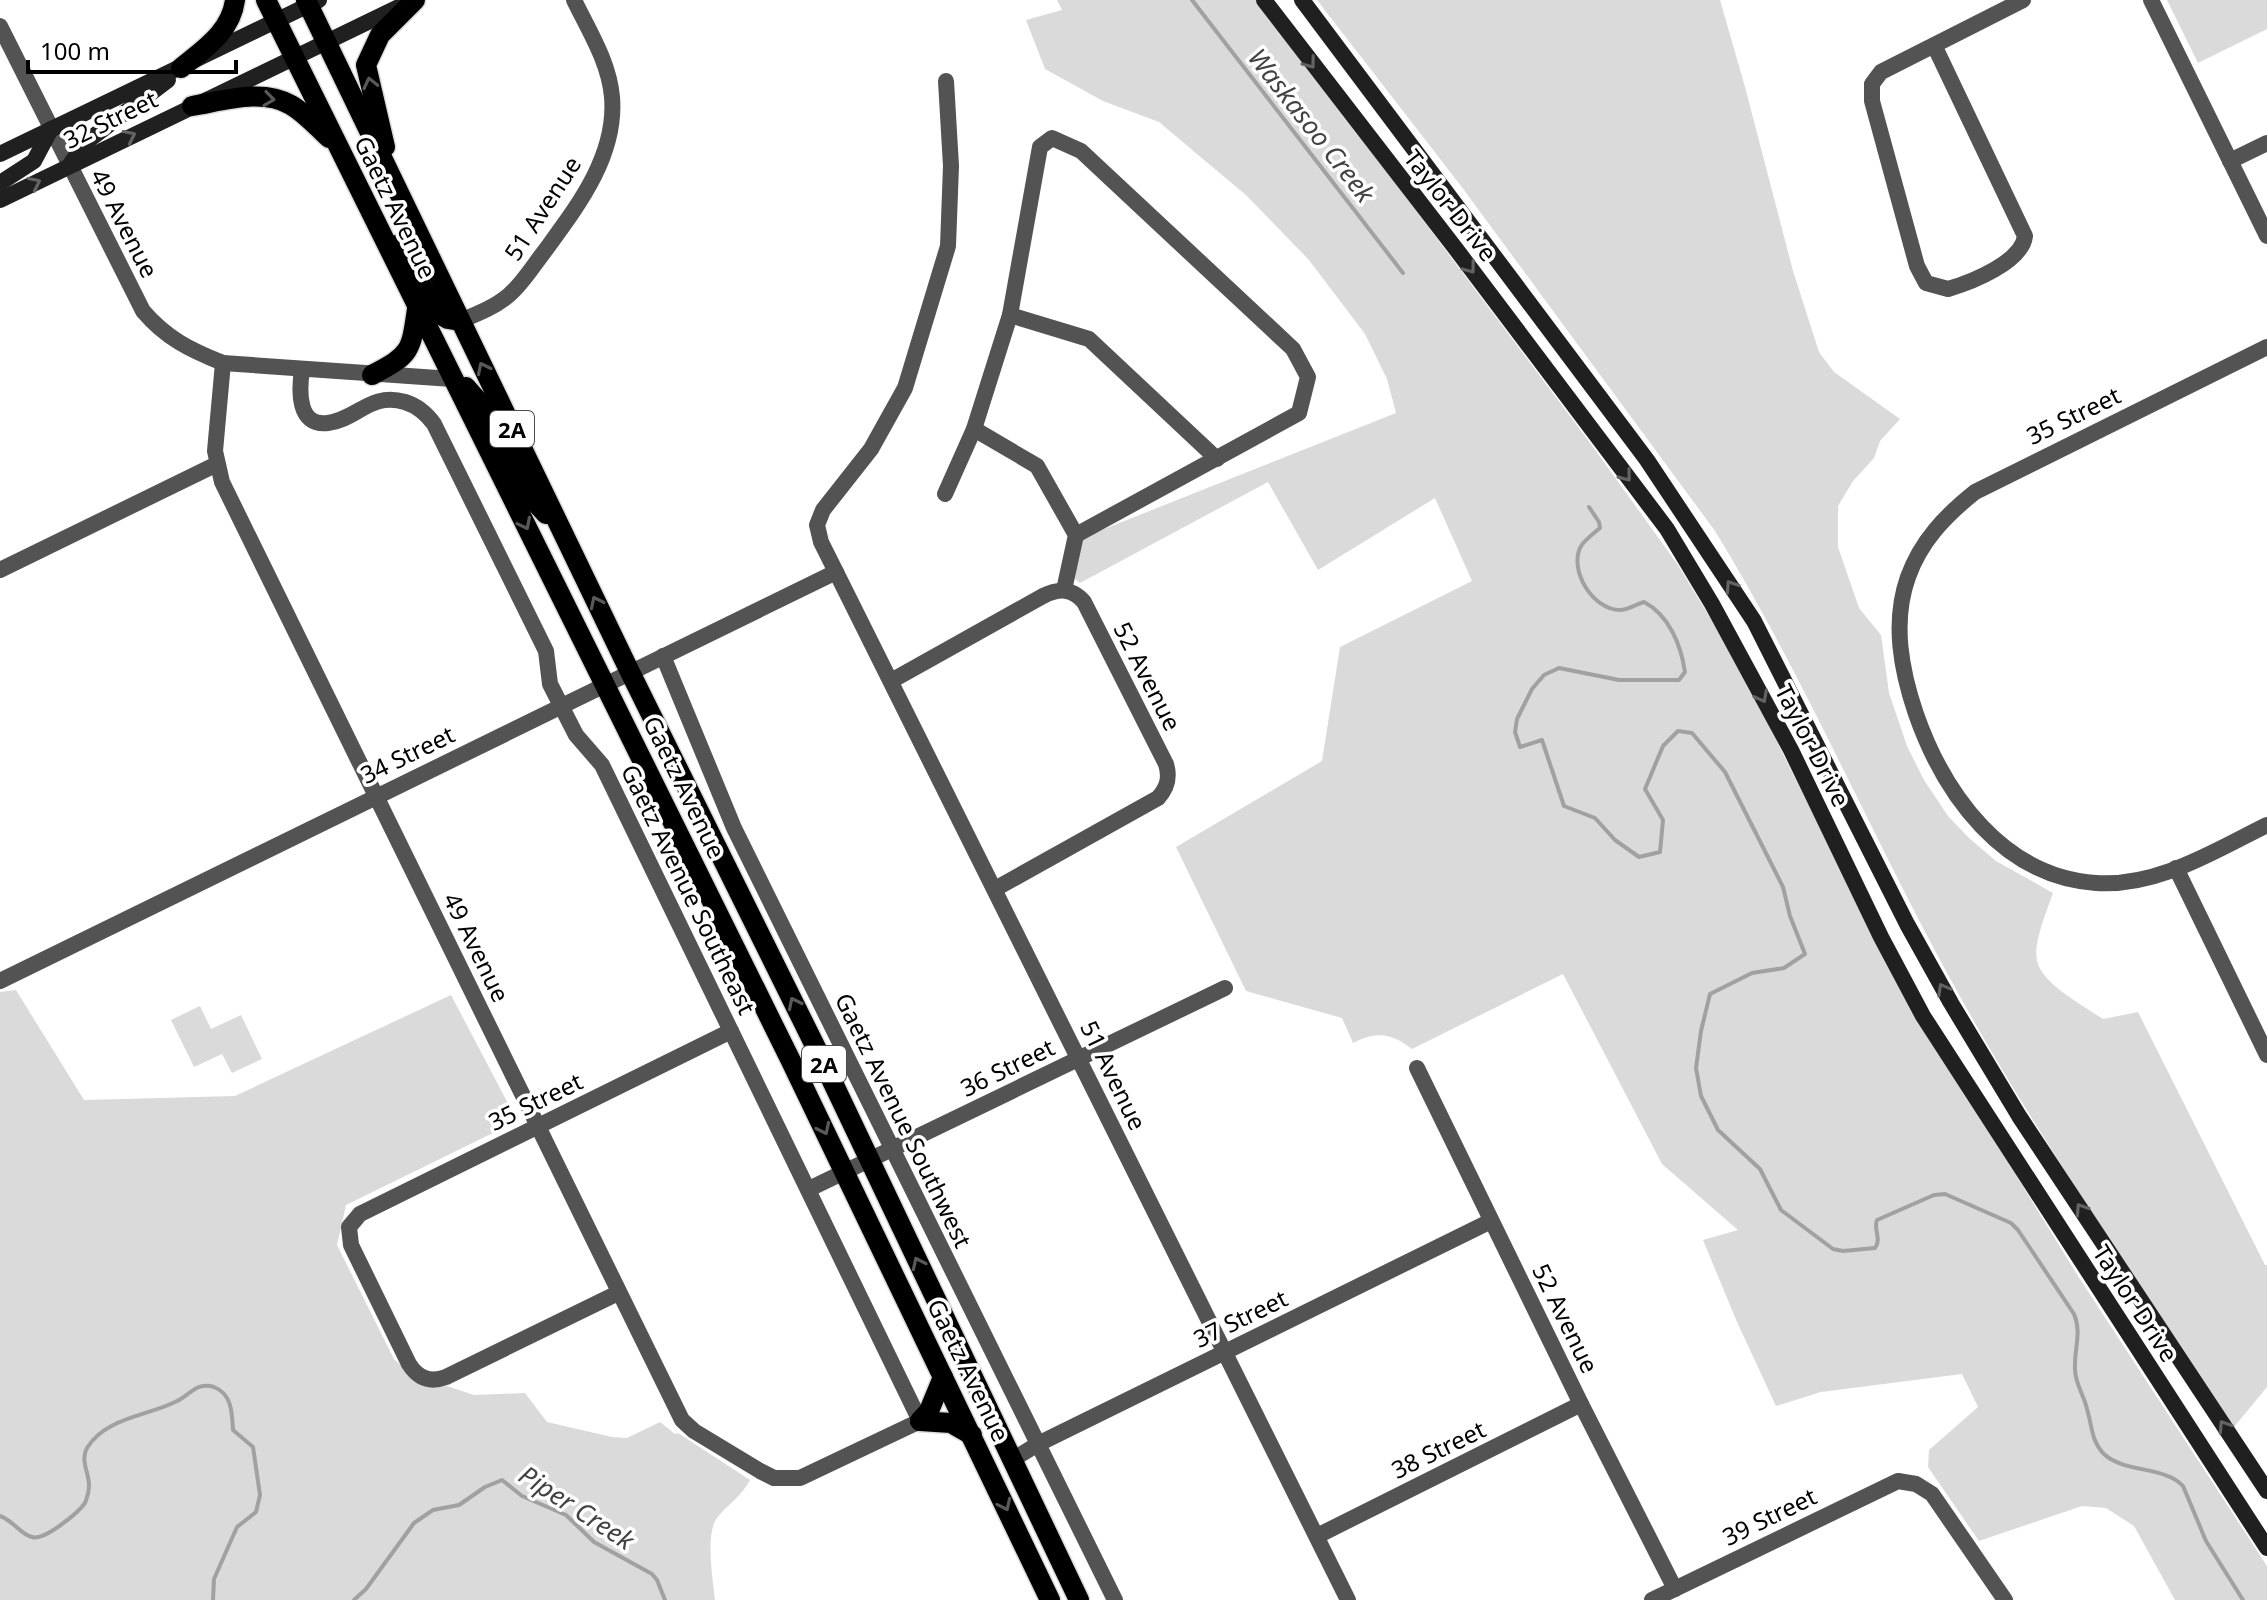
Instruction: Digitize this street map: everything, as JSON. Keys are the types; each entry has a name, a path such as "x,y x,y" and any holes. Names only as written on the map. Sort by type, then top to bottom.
{"main road":[{"path":"69,166 86,142 153,94 225,29 234,11 235,0"},
{"name":"Gaetz Avenue","path":"266,0 606,684 1050,1600"},
{"path":"394,186 366,65 380,35 415,0"},
{"name":"32 Street","path":"0,200 415,0"},
{"name":"Taylor Drive","path":"1264,0 1667,529 1712,604 1791,750 1881,937 1923,1016 2267,1548"},
{"name":"Taylor Drive","path":"1302,0 1647,460 1754,621 1907,924 1951,1003 2019,1116 2267,1491"},
{"name":"32 Street","path":"0,154 311,2"},
{"name":"Gaetz Avenue","path":"311,2 394,186 870,1160 1079,1600"},
{"path":"192,106 248,97 279,100 300,111 337,145"},
{"path":"0,183 34,161 51,129"},
{"path":"368,209 381,216 398,240 436,312 460,321"},
{"path":"372,375 398,362 407,353 413,339 417,309"},
{"path":"452,379 460,382 480,403 526,492 561,529"},
{"path":"920,1421 929,1411 943,1377"},
{"path":"920,1421 951,1423 972,1435"}],"street":[{"name":"51 Avenue","path":"460,321 500,303 517,288 585,192 605,153 612,109 609,78 574,0"},
{"path":"1934,45 2025,236 2020,251 2010,261 1948,289 1926,283 1917,266 1871,93 1877,74 1934,45 2023,0"},
{"path":"2151,0 2267,236"},
{"name":"49 Avenue","path":"0,26 143,311 161,332 196,353 223,363 452,379"},
{"name":"51 Avenue","path":"946,81 951,166 948,246 905,388 871,449 823,510 817,525 821,542 1348,1600"},
{"path":"945,494 974,429 1010,315 1040,147 1052,138 1081,151 1271,328 1293,349 1308,377 1299,413 1076,535"},
{"path":"2230,161 2267,143"},
{"path":"1010,315 1089,339 1217,459"},
{"name":"35 Street","path":"2176,868 2153,877 2116,882 2097,883 2060,876 2029,864 1978,824 1962,805 1933,758 1904,674 1900,649 1901,614 1907,580 1919,552 1945,518 1987,485 2267,347"},
{"name":"49 Avenue","path":"223,363 215,451 222,482 685,1424 774,1478 800,1478 920,1421"},
{"name":"Gaetz Avenue Southeast","path":"302,370 301,404 305,413 314,420 328,423 377,401 390,399 415,406 429,417 546,651 548,679 561,706 579,740 602,765 920,1421"},
{"path":"891,681 1043,596 1064,590 1076,535 1037,466 974,429"},
{"path":"0,570 217,464"},
{"name":"34 Street","path":"0,981 836,572"},
{"name":"52 Avenue","path":"995,889 1161,795 1168,779 1166,764 1084,602 1076,594 1064,590"},
{"name":"Gaetz Avenue Southwest","path":"663,656 734,828 1115,1600"},
{"path":"2267,825 2176,868 2267,1055"},
{"name":"36 Street","path":"809,1189 1225,988"},
{"name":"35 Street","path":"618,1293 446,1377 426,1379 409,1364 351,1245 349,1227 360,1214 731,1031"},
{"name":"52 Avenue","path":"1417,1068 1675,1589"},
{"name":"37 Street","path":"1012,1460 1038,1444 1491,1221"},
{"name":"38 Street","path":"1317,1536 1581,1404"},
{"name":"39 Street","path":"1652,1600 1890,1484 1909,1482 1924,1487 1932,1494 2005,1600"}],"shaded area":[{"path":"1057,0 1258,0 1678,565 1758,704 1900,987 2078,1276 2267,1566 2267,1600 2175,1600 2134,1526 2106,1508 2082,1506 1979,1541 1928,1467 1929,1450 1978,1407 1962,1374 1821,1392 1776,1406 1703,1240 1738,1230 1662,1164 1563,974 1412,1049 1390,1037 1377,1035 1353,1043 1342,1018 1246,991 1176,847 1322,761 1340,647 1472,581 1435,498 1318,570 1268,482 1080,583 1075,579 1079,539 1396,413 1387,379 1365,334 1309,260 1247,196 1159,122 1103,101 1045,69 1026,20 1062,10"},
{"path":"1317,0 1720,0 1793,271 1819,352 1834,372 1900,419 1880,441 1874,458 1853,481 1838,506 1838,547 1859,608 1881,635 1889,693 1907,746 1924,780 1948,816 1969,838 1996,861 2053,893 2037,946 2040,970 2065,994 2103,1019 2138,1012 2267,1265 2267,1387 2234,1427 2088,1207 1984,1039 1922,926 1778,642 1715,531 1461,186"},
{"path":"2167,0 2267,0 2267,29 2198,63"},
{"path":"16,990 84,1100 235,1096 451,995 512,1111 501,1129 346,1205 337,1245 394,1359 419,1382 444,1385 474,1395 525,1393 547,1422 612,1437 627,1438 660,1422 750,1480 713,1525 711,1558 715,1600 0,1600 0,992"},
{"path":"200,1006 211,1029 241,1015 262,1059 232,1073 222,1054 194,1067 171,1020"}],"waterway":[{"name":"Waskasoo Creek","path":"1192,0 1403,273"},
{"name":"Waskasoo Creek","path":"1589,507 1600,528 1581,546 1578,556 1578,566 1586,587 1592,596 1610,608 1623,610 1644,602 1653,608 1672,632 1685,672 1679,680 1619,680 1559,668 1544,675 1532,689 1517,719 1515,732 1520,747 1542,740 1564,806 1595,818 1615,840 1639,857 1660,852 1663,820 1645,789 1663,746 1678,731 1692,733 1725,772 1783,887 1805,954 1784,968 1752,973 1710,994 1696,1068 1701,1096 1718,1130 1760,1169 1781,1210 1833,1249 1875,1248 1878,1241 1877,1220 1934,1195 1945,1194 2011,1223 2074,1314 2078,1334 2075,1374 2100,1449 2112,1460 2166,1475 2183,1486 2206,1541 2243,1600"},
{"name":"Piper Creek","path":"0,1516 32,1537 52,1531 85,1503 89,1485 84,1457 95,1438 115,1424 164,1407 198,1388 214,1387 228,1399 233,1430 253,1447 260,1495 256,1512 237,1527 214,1579 213,1600"},
{"name":"Piper Creek","path":"354,1600 366,1589 414,1523 433,1510 459,1505 485,1487 502,1480 522,1496 566,1515 594,1542 652,1574 665,1600"}]}
